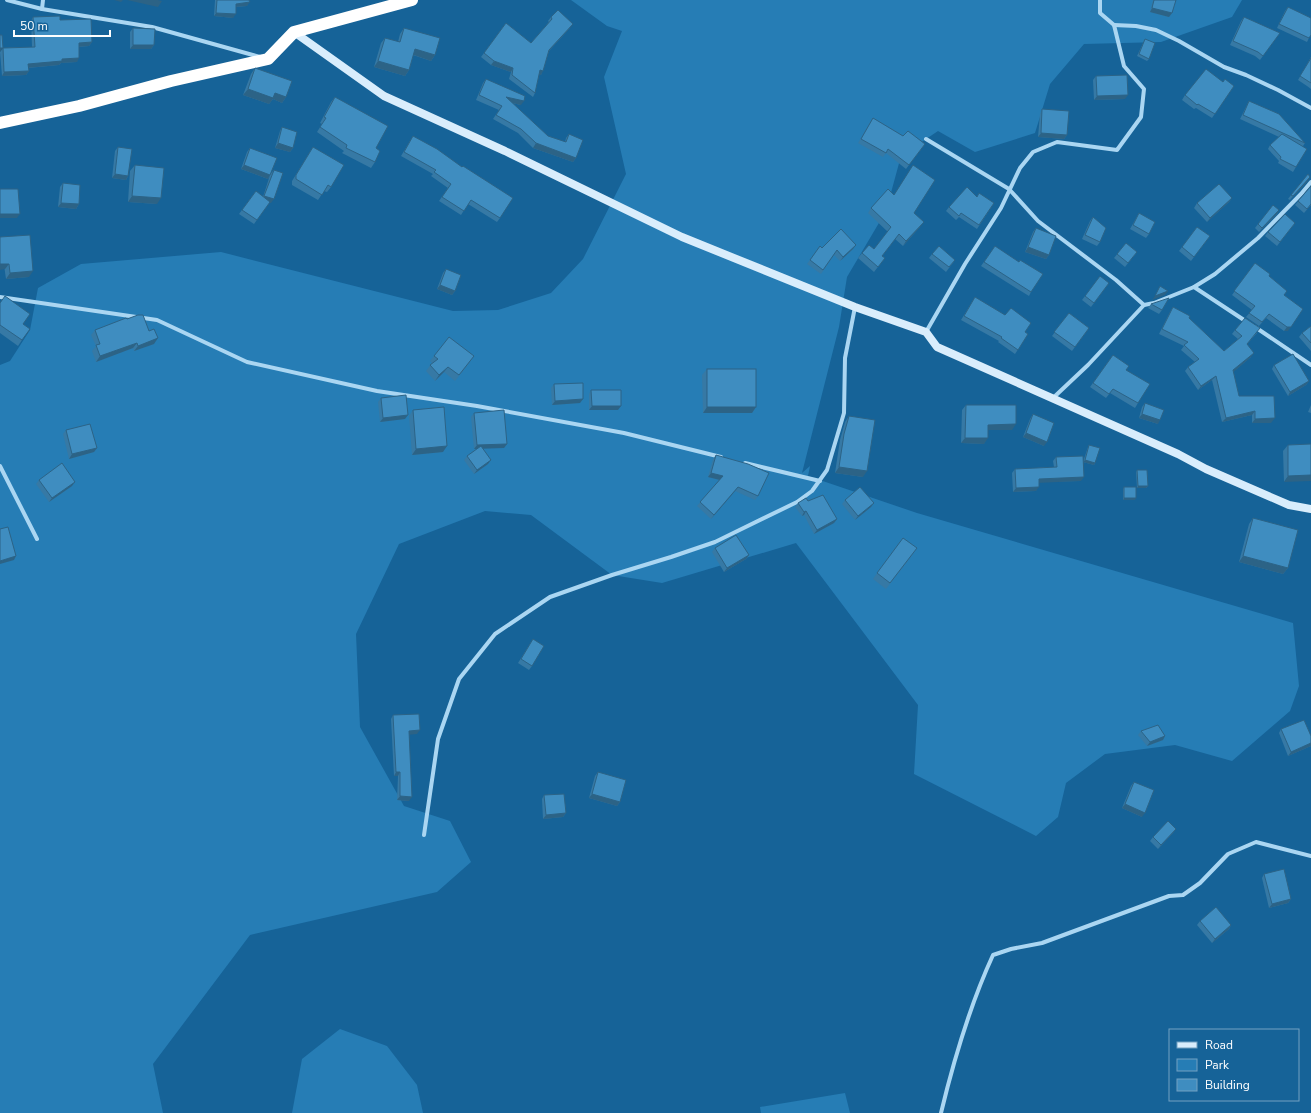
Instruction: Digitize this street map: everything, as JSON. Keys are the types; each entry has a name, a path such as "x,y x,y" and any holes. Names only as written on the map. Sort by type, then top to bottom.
{"highway":[{"path":"0,123 79,106 171,81 268,59 294,32 412,0"}],"street":[{"path":"7,0 42,9 152,27 268,59"},
{"path":"42,9 43,0"},
{"path":"926,332 965,264 1001,208 1020,168 1033,152 1057,142 1117,150 1142,117 1144,89 1124,66 1114,25 1100,13 1100,0"},
{"path":"1114,25 1136,26 1156,30 1224,67 1272,87 1311,108"},
{"path":"294,32 384,96 505,151 682,237 854,307 926,332 937,347 1178,454 1206,469 1288,505 1311,509"},
{"path":"926,139 1009,189 1038,221 1116,280 1144,304"},
{"path":"1053,398 1088,365 1144,304 1154,303 1194,287 1215,274 1258,238 1311,182"},
{"path":"1194,287 1311,365"},
{"path":"0,297 156,320 247,362 377,391 477,406 624,433 724,458"},
{"path":"424,835 438,739 451,701 459,679 495,634 550,597 612,575 715,542 797,502 812,491 827,470 844,413 845,358 854,307"},
{"path":"740,462 820,481"},
{"path":"0,466 37,539"},
{"path":"941,1113 950,1075 982,979 993,955 1042,942 1169,896 1183,895 1200,883 1228,854 1256,842 1311,856"}],"green space":[{"path":"571,0 1242,0 1232,17 1161,42 1084,44 1050,84 1035,133 975,152 938,131 901,156 886,211 847,277 839,327 802,473 810,466 808,476 917,513 1293,623 1299,686 1290,711 1232,761 1175,745 1105,754 1066,783 1058,817 1036,836 914,774 918,705 796,543 662,583 612,575 531,515 485,511 399,544 356,634 360,727 404,806 450,821 471,862 437,892 250,935 153,1064 163,1113 0,1113 0,365 10,361 30,330 38,288 81,264 221,252 453,311 498,310 551,293 583,259 626,174 604,77 622,31 607,26"},
{"path":"340,1029 387,1046 417,1085 423,1113 292,1113 302,1059"},
{"path":"845,1093 850,1113 761,1113 760,1107"}],"building":[{"path":"217,0 249,0 250,2 236,4 236,14 216,13"},
{"path":"1154,0 1176,0 1172,13 1152,8"},
{"path":"1288,7 1311,18 1311,35 1309,38 1279,24"},
{"path":"558,10 573,24 549,50 543,71 540,70 535,93 512,75 513,68 494,61 484,53 506,23 531,43"},
{"path":"60,16 60,20 91,19 92,42 79,43 79,58 28,64 29,71 4,72 3,48 35,47 33,17"},
{"path":"1244,17 1280,33 1263,56 1258,52 1233,41"},
{"path":"133,28 155,29 154,45 133,45"},
{"path":"404,28 440,38 435,55 415,49 409,70 378,61 385,38 400,42"},
{"path":"0,35 2,35 3,48 0,48"},
{"path":"1145,39 1155,43 1149,59 1139,54"},
{"path":"1311,58 1311,83 1300,76"},
{"path":"255,68 292,81 286,97 275,93 273,98 248,89"},
{"path":"1206,69 1223,82 1225,79 1234,86 1215,114 1198,104 1197,105 1185,95"},
{"path":"1127,75 1128,95 1097,96 1096,76"},
{"path":"486,79 525,96 524,101 506,97 548,136 566,142 569,134 583,140 576,158 536,143 521,129 496,115 502,106 479,95"},
{"path":"335,97 388,126 376,148 380,151 375,162 346,148 347,145 320,127 326,118 324,117"},
{"path":"1249,101 1279,114 1305,143 1243,115"},
{"path":"1042,109 1069,111 1067,135 1041,133"},
{"path":"873,118 903,136 908,131 925,144 909,165 888,149 886,153 861,139"},
{"path":"282,127 297,132 293,148 278,143"},
{"path":"1282,134 1307,149 1296,167 1280,159 1281,157 1270,145"},
{"path":"413,136 437,149 462,167 463,166 513,198 500,218 471,200 464,211 442,197 451,184 434,172 436,170 404,152"},
{"path":"118,147 132,149 128,176 115,174"},
{"path":"313,147 344,165 331,187 328,185 322,195 296,179 296,175"},
{"path":"250,148 277,158 270,175 244,165"},
{"path":"135,165 164,168 161,198 132,196"},
{"path":"913,165 935,180 914,213 924,222 906,241 899,234 882,256 885,258 878,267 862,253 869,245 874,249 891,227 871,208 888,189 894,195"},
{"path":"274,170 283,173 274,199 264,196"},
{"path":"1308,174 1310,177 1293,196 1291,195"},
{"path":"63,183 80,185 79,204 61,203"},
{"path":"1219,184 1232,198 1210,218 1197,203"},
{"path":"1311,186 1311,204 1307,209 1298,201"},
{"path":"967,187 977,197 979,193 994,203 979,225 961,213 959,216 949,207"},
{"path":"0,189 18,189 20,214 0,214"},
{"path":"256,191 270,202 257,220 242,210"},
{"path":"1273,205 1279,210 1262,228 1258,224"},
{"path":"1139,213 1155,222 1149,234 1133,225"},
{"path":"1285,214 1295,223 1280,242 1268,232"},
{"path":"1093,217 1106,228 1100,242 1085,235"},
{"path":"1197,227 1210,236 1194,257 1182,247"},
{"path":"1036,228 1056,236 1049,255 1028,247"},
{"path":"841,229 856,245 843,257 837,250 823,270 810,260 820,246 822,248"},
{"path":"30,235 33,271 10,273 9,264 0,264 0,237"},
{"path":"1126,243 1137,252 1128,263 1117,254"},
{"path":"939,246 955,260 949,267 932,254"},
{"path":"995,246 1019,262 1020,260 1043,274 1031,292 984,262"},
{"path":"1255,263 1270,274 1269,276 1287,291 1284,295 1303,309 1291,327 1287,327 1269,314 1262,322 1249,313 1255,306 1234,291"},
{"path":"446,269 461,275 455,291 440,285"},
{"path":"1100,276 1109,283 1094,303 1085,296"},
{"path":"1160,286 1168,291 1155,296"},
{"path":"5,296 30,314 23,324 30,329 22,340 0,325 0,303"},
{"path":"975,297 1005,315 1011,308 1031,323 1025,332 1028,334 1018,350 1001,338 1002,337 964,316"},
{"path":"1169,298 1162,310 1151,304"},
{"path":"1173,307 1190,316 1189,318 1224,351 1242,336 1235,330 1245,318 1260,328 1247,344 1254,353 1233,370 1239,396 1274,396 1275,418 1255,419 1255,411 1226,418 1216,376 1201,386 1188,367 1199,359 1184,345 1188,342 1162,329"},
{"path":"1069,313 1089,328 1075,347 1054,332"},
{"path":"138,315 143,315 149,331 154,329 158,338 138,346 137,343 100,356 96,345 100,344 95,330"},
{"path":"1311,326 1311,343 1302,333"},
{"path":"449,337 474,356 459,375 448,367 439,375 430,365 438,359 434,356"},
{"path":"1293,354 1309,381 1290,392 1274,365"},
{"path":"1113,355 1129,366 1126,370 1150,384 1138,403 1113,389 1109,394 1093,383"},
{"path":"707,369 756,369 756,407 707,407"},
{"path":"583,383 583,399 555,401 554,384"},
{"path":"591,390 621,390 621,406 592,406"},
{"path":"406,395 408,415 383,418 381,398"},
{"path":"1145,403 1164,410 1160,420 1142,414"},
{"path":"966,405 1016,405 1016,424 988,425 988,438 965,438"},
{"path":"444,407 447,446 416,449 413,410"},
{"path":"504,410 507,444 477,445 474,413"},
{"path":"1033,414 1054,423 1047,442 1026,433"},
{"path":"849,416 875,420 867,471 839,467 844,434"},
{"path":"90,424 97,448 72,454 66,430"},
{"path":"1311,444 1311,475 1288,476 1288,445"},
{"path":"1089,445 1100,448 1095,463 1085,460"},
{"path":"481,446 491,460 477,470 467,456"},
{"path":"716,455 748,464 769,473 758,496 738,487 714,515 700,502 723,476 711,473"},
{"path":"1083,456 1084,477 1039,479 1039,487 1016,488 1015,469 1057,467 1056,457"},
{"path":"62,463 75,482 52,498 39,480"},
{"path":"1137,470 1147,470 1148,486 1138,486"},
{"path":"860,487 874,503 858,516 845,500"},
{"path":"1124,487 1136,487 1136,498 1124,498"},
{"path":"823,495 837,519 817,530 806,511 804,512 798,503 806,498 808,501"},
{"path":"1253,518 1298,530 1288,568 1243,556"},
{"path":"8,527 16,556 0,561 0,529"},
{"path":"736,535 749,555 727,568 715,548"},
{"path":"903,538 917,548 890,583 877,573"},
{"path":"533,639 544,646 532,666 521,659"},
{"path":"419,714 420,730 409,731 412,797 400,796 400,772 396,772 393,715"},
{"path":"1304,720 1311,736 1311,743 1291,752 1281,729"},
{"path":"1158,725 1165,736 1150,742 1141,731"},
{"path":"598,772 626,780 620,802 592,794"},
{"path":"1134,782 1154,790 1145,813 1125,804"},
{"path":"564,794 566,813 546,815 544,795"},
{"path":"1168,821 1176,829 1161,845 1153,837"},
{"path":"1284,869 1291,899 1272,904 1264,874"},
{"path":"1216,907 1231,925 1215,939 1200,921"}]}
